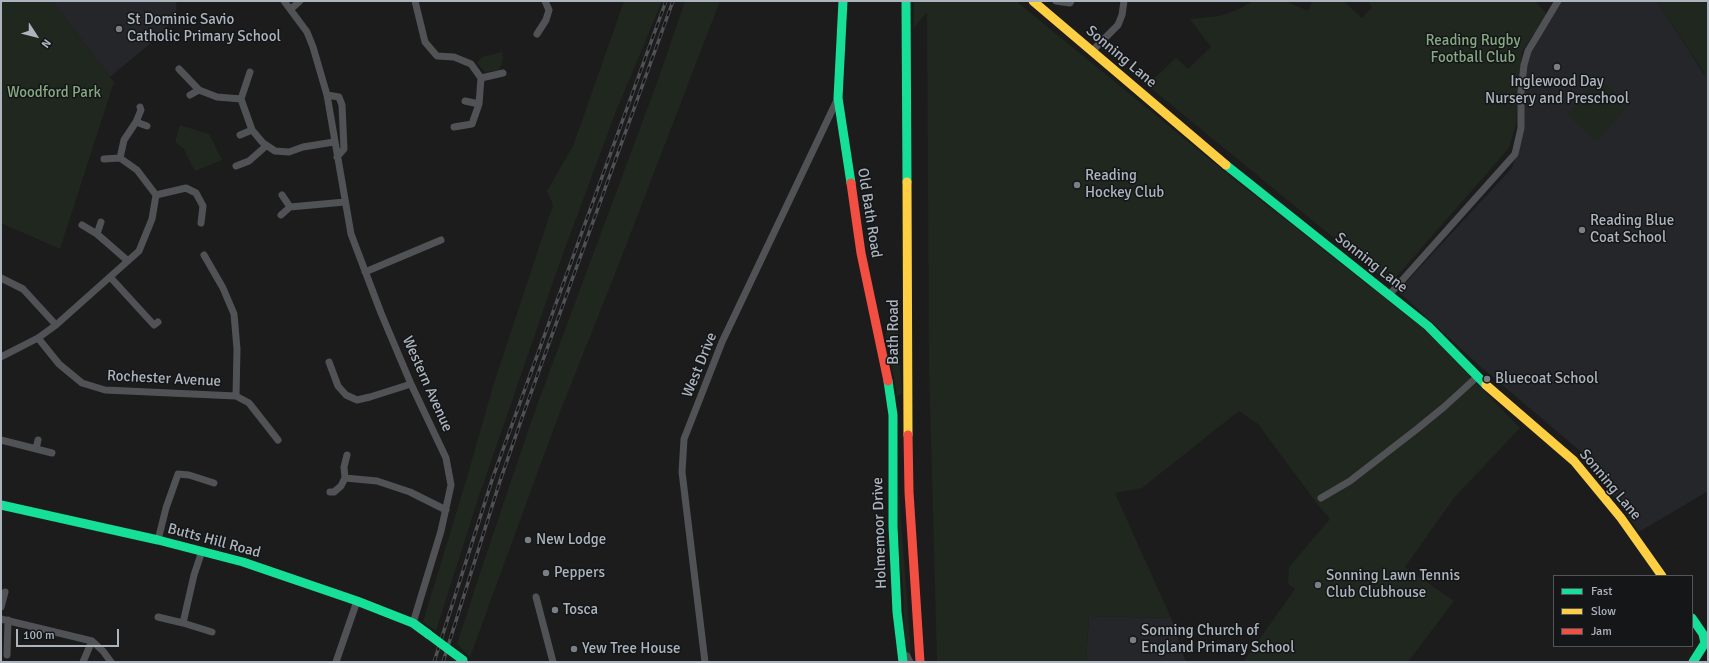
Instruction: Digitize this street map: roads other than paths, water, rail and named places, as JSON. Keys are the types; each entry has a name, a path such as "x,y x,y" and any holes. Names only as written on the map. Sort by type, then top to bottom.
{"main road":[{"name":"Old Bath Road","path":"843,1 838,98 861,253 890,387 893,415 892,427"},
{"name":"Bath Road","path":"906,1 908,427 910,492 920,662"},
{"name":"Sonning Lane","path":"1033,1 1218,159 1428,326 1478,376 1574,461 1621,518 1661,575"},
{"name":"Holmemoor Drive","path":"892,427 893,526 897,612 903,658"},
{"name":"Butts Hill Road","path":"1,505 202,550 243,562 357,601 413,623 464,661"},
{"path":"1693,619 1703,634 1705,643 1693,662"}],"street":[{"name":"Western Avenue","path":"284,1 307,32 327,95 351,234 381,313 411,384 446,458 451,485 446,510 413,623"},
{"path":"291,9 300,1"},
{"path":"415,1 426,42 437,56 454,57 471,64 481,78 479,104 472,124 454,127"},
{"path":"537,34 546,20 549,10 545,1"},
{"path":"1056,1 1070,3 1071,1"},
{"path":"1092,51 1118,25 1122,15 1124,1"},
{"path":"1389,295 1515,154 1521,128 1521,92 1524,65 1528,51 1558,1"},
{"path":"179,69 199,90 217,97 241,99"},
{"path":"250,72 241,99 252,130 266,146 275,151 289,152 303,147 334,142"},
{"path":"481,78 502,73"},
{"path":"190,94 199,90"},
{"path":"327,95 339,96 342,104 344,149 337,157"},
{"name":"West Drive","path":"705,662 683,477 684,439 722,342 838,98"},
{"path":"465,101 479,104"},
{"path":"120,158 124,140 136,122 140,107"},
{"path":"136,122 147,126"},
{"path":"240,135 252,130"},
{"path":"236,166 249,161 266,146"},
{"path":"1,357 38,338 56,325 111,278 139,251 146,237 152,219 156,195 137,170 120,158 104,159"},
{"path":"156,195 186,188 196,193 203,206 201,223"},
{"path":"282,195 290,207"},
{"path":"281,215 290,207 345,202"},
{"path":"97,234 101,222"},
{"path":"82,225 97,234 128,261"},
{"path":"365,272 441,240"},
{"name":"Rochester Avenue","path":"204,255 223,288 234,314 237,349 236,396"},
{"path":"1,278 24,289 56,325"},
{"path":"111,278 154,325"},
{"name":"Rochester Avenue","path":"38,338 59,364 82,382 105,390 236,396 249,404 266,430 278,440"},
{"path":"330,362 337,372 338,386 346,395 357,400 411,384"},
{"path":"1321,498 1350,481 1411,434 1478,376"},
{"path":"892,427 908,427"},
{"path":"1,440 52,453"},
{"path":"36,449 38,440"},
{"path":"330,492 334,492 341,486 345,478 344,467 347,455"},
{"path":"158,540 166,508 178,474 189,474 214,483"},
{"path":"345,478 377,481 410,492 446,510"},
{"path":"184,623 194,575 202,550"},
{"path":"1,607 5,592"},
{"path":"536,597 553,662"},
{"path":"336,662 357,601"},
{"path":"158,617 212,632"},
{"path":"7,656 4,620 35,626 92,642 103,651 111,662"},
{"path":"84,662 92,642"},
{"name":"Holmemoor Drive","path":"903,658 907,656 910,662"}],"railway":[{"path":"434,662 493,477 666,1"},
{"path":"443,662 500,481 673,1"}],"place":[{"name":"St Dominic Savio Catholic Primary School","path":"119,29"},
{"name":"Inglewood Day Nursery and Preschool","path":"1557,67"},
{"name":"Reading Hockey Club","path":"1077,185"},
{"name":"Reading Blue Coat School","path":"1582,230"},
{"name":"Bluecoat School","path":"1487,379"},
{"name":"New Lodge","path":"528,540"},
{"name":"Peppers","path":"546,573"},
{"name":"Sonning Lawn Tennis Club Clubhouse","path":"1318,585"},
{"name":"Tosca","path":"555,610"},
{"name":"Sonning Church of England Primary School","path":"1133,640"},
{"name":"Yew Tree House","path":"574,649"}],"park label":[{"name":"Reading Rugby Football Club","path":"1473,50"},
{"name":"Woodford Park","path":"54,93"}]}
